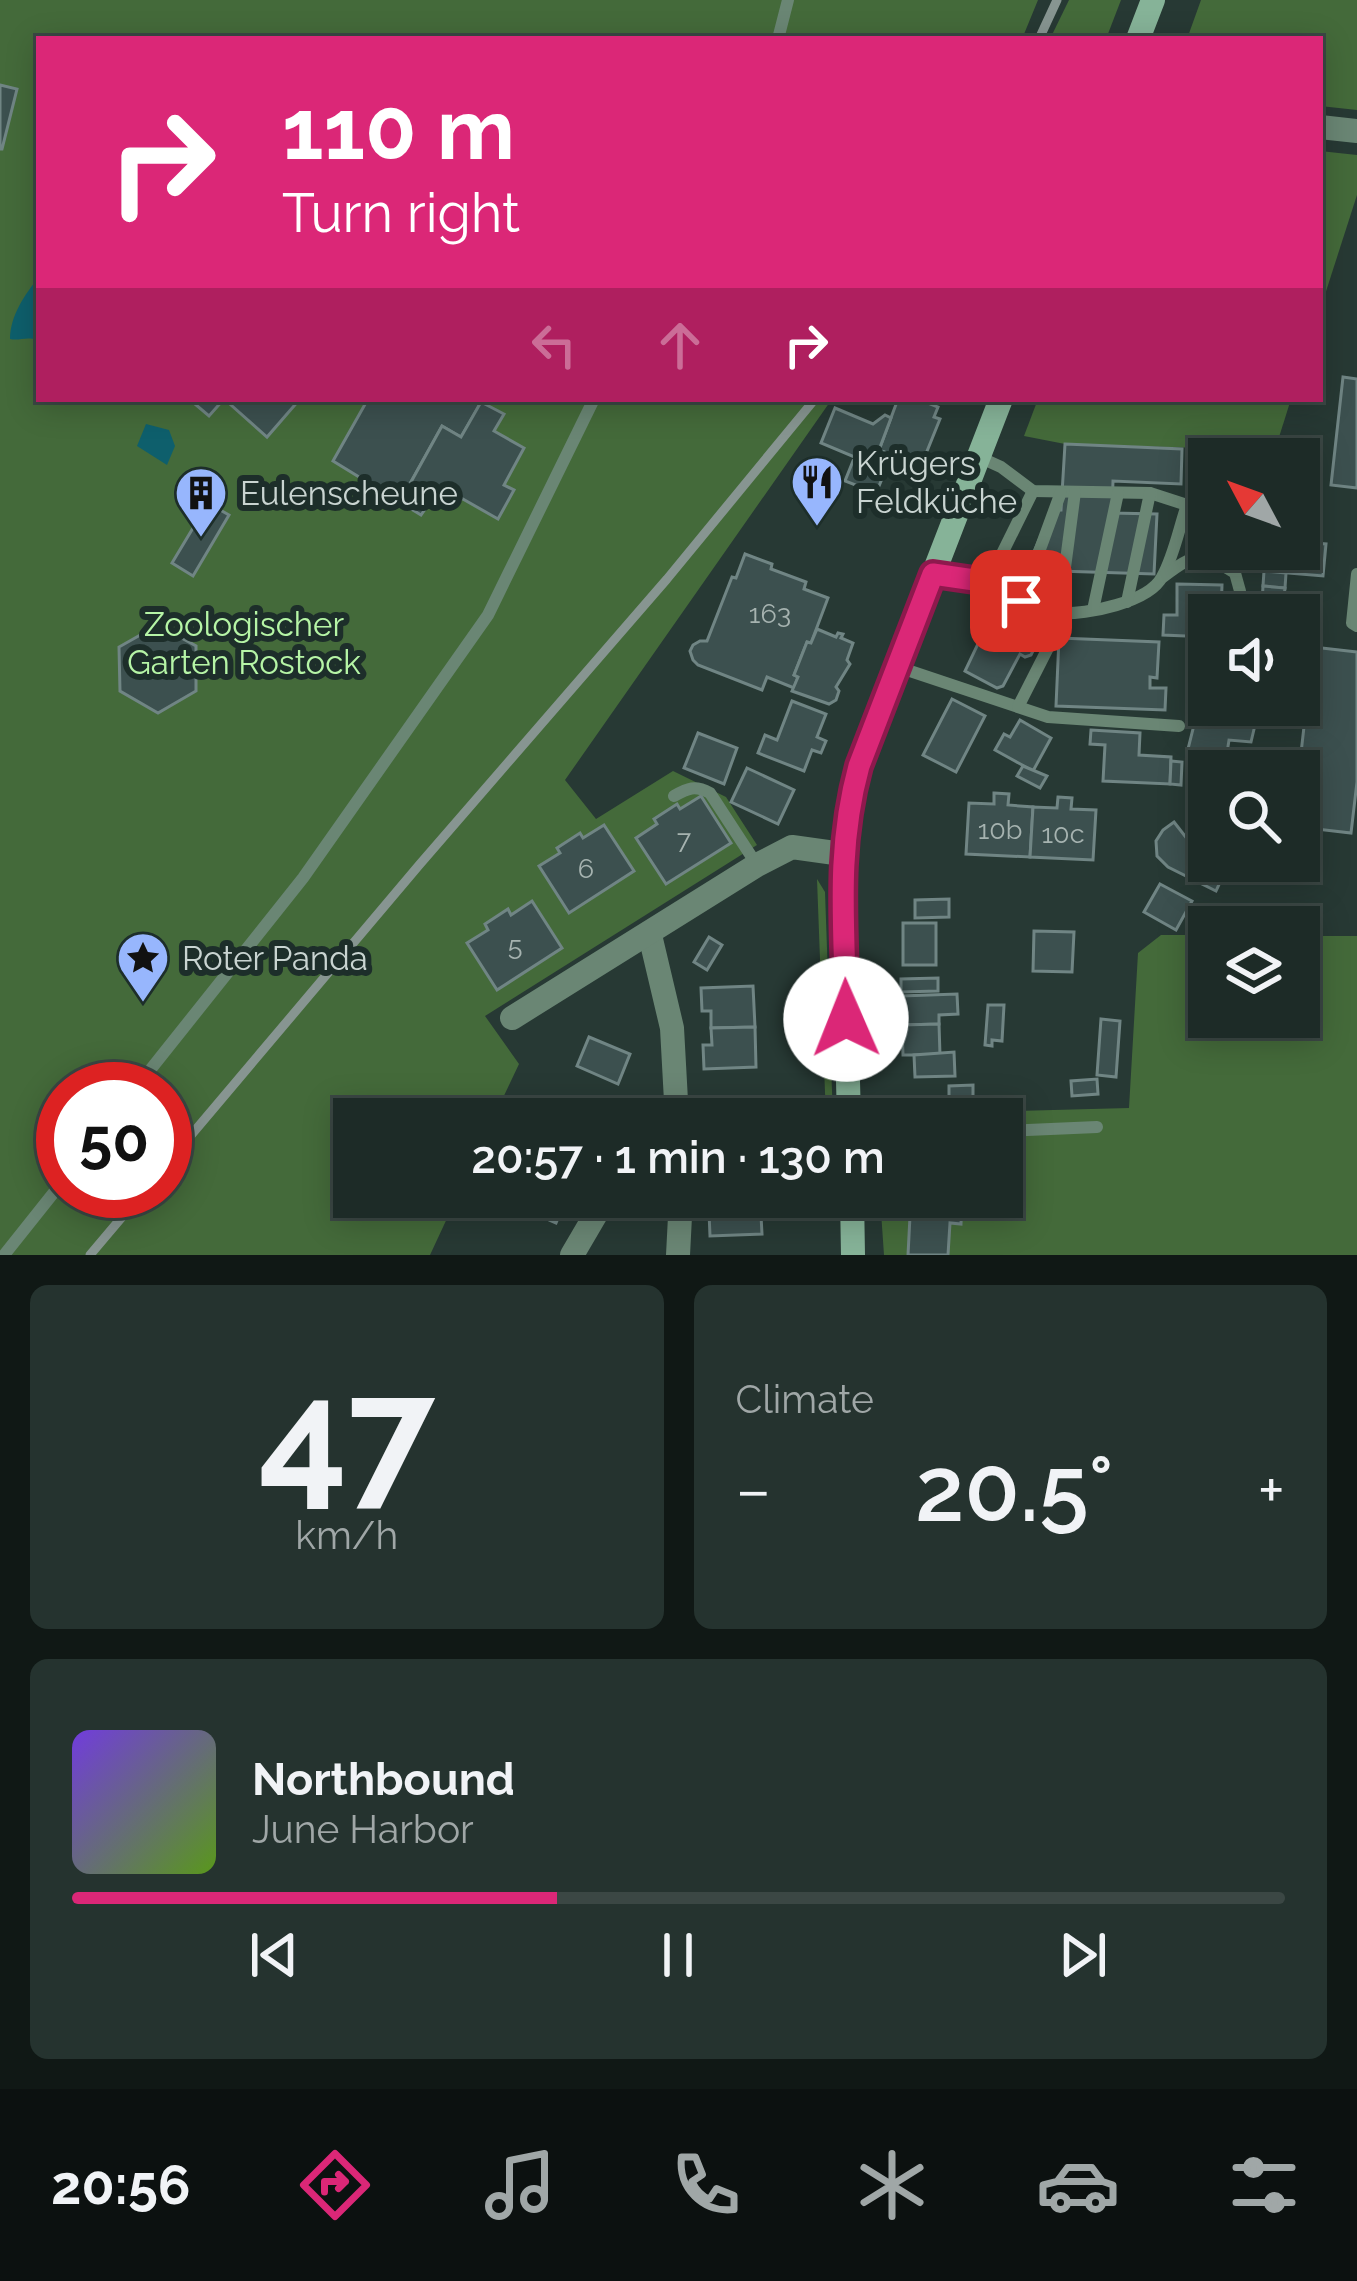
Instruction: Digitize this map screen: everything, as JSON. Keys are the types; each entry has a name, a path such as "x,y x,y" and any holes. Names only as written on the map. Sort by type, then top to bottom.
{"main road":[{"path":"1139,36 1153,0"},
{"path":"848,1098 842,854 850,799 1000,402"},
{"path":"852,1218 854,1255"}],"street":[{"path":"1323,128 1357,131"},
{"path":"512,1018 792,847 842,854"},
{"path":"650,934 672,1028 672,1098"},
{"path":"572,1255 593,1218"},
{"path":"678,1255 680,1218"}],"lane":[{"path":"779,36 788,0"},
{"path":"157,1062 302,878 488,615 593,402"},
{"path":"979,457 1034,491 1150,494 1187,505 1162,578"},
{"path":"988,582 1034,491"},
{"path":"1021,601 1068,492"},
{"path":"1059,613 1068,492"},
{"path":"1094,610 1118,493"},
{"path":"1127,602 1150,494"},
{"path":"933,574 988,582 1021,601 1059,613 1094,610 1148,594 1185,560 1210,557 1235,573"},
{"path":"1233,570 1240,594"},
{"path":"1357,574 1352,623 1357,626"},
{"path":"1018,707 1050,644"},
{"path":"896,667 1048,718 1180,726"},
{"path":"674,796 688,788 710,793 757,865"},
{"path":"1023,1130 1097,1127"},
{"path":"4,1255 36,1214"}],"green space":[{"name":"Zoologischer Garten Rostock","path":"0,0 1038,0 1023,36 36,36 36,402 830,402 565,780 596,819 673,771 726,797 757,845 485,1016 519,1064 503,1098 333,1098 333,1218 447,1218 430,1255 0,1255"},
{"path":"1069,0 1121,0 1107,36 1051,36"},
{"path":"1201,0 1357,0 1357,110 1323,106 1323,36 1188,36"},
{"path":"1323,151 1357,155 1357,195 1323,301"},
{"path":"1037,402 1290,402 1279,438 1188,438 1188,448 1065,444 1024,436"},
{"path":"817,879 825,892 832,1098 825,1098"},
{"path":"1161,935 1188,935 1188,1038 1320,1038 1320,936 1357,936 1357,1255 884,1255 881,1218 1023,1218 1023,1111 1129,1108 1138,953"}],"water":[{"path":"36,281 36,340 10,339 24,298"},
{"path":"146,424 169,430 175,446 167,465 137,446"}],"building":[{"path":"0,85 17,89 2,149 0,149"},
{"path":"1343,377 1357,379 1357,488 1331,485"},
{"path":"193,402 221,402 209,416"},
{"path":"234,402 297,402 267,437 231,405"},
{"path":"366,402 481,402 461,437 442,426 411,482 435,495 421,515 333,461"},
{"path":"481,402 504,414 494,431 524,448 504,485 514,490 498,519 440,486 435,495 411,482 442,426 461,437"},
{"path":"897,402 938,407 934,417 940,419 921,466 879,450"},
{"path":"835,408 873,424 885,415 891,418 879,450 889,454 883,469 821,443"},
{"path":"1065,444 1182,449 1181,484 1113,481 1112,513 1157,514 1154,574 1026,570 1052,510 1061,510"},
{"path":"853,461 884,474 876,493 845,481"},
{"name":"Eulenscheune","path":"208,503 229,515 193,576 172,563"},
{"path":"1320,544 1326,544 1323,576 1264,571 1320,570"},
{"path":"745,554 806,582 804,589 828,598 794,675 798,677 794,688 767,677 762,690 693,660 690,651 693,645 707,641"},
{"path":"1264,571 1286,573 1285,588 1263,586"},
{"path":"1177,584 1222,585 1222,594 1188,594 1188,636 1163,635 1164,615 1177,615"},
{"path":"1263,586 1285,588 1284,594 1263,594"},
{"path":"158,625 196,646 196,691 158,713 120,691 119,647"},
{"path":"986,627 1010,639 1012,634 1038,641 1031,655 1020,654 1003,686 997,688 965,671"},
{"path":"817,629 836,637 843,634 841,638 853,643 850,664 836,687 836,700 829,704 792,691 807,642 811,643"},
{"path":"1059,638 1159,642 1157,678 1150,677 1150,688 1166,688 1165,710 1056,706"},
{"path":"1320,648 1357,652 1357,782 1351,833 1320,829 1320,750 1301,750 1304,726 1320,726"},
{"path":"952,699 985,716 956,772 923,755"},
{"path":"792,701 826,714 817,737 826,741 821,753 812,750 804,771 758,753 765,735 777,740"},
{"path":"1020,720 1051,738 1033,771 995,750"},
{"path":"1194,726 1255,726 1251,742 1229,740 1227,750 1187,753"},
{"path":"1091,730 1140,733 1139,755 1171,757 1170,784 1103,781 1105,745 1090,744"},
{"path":"698,733 737,748 724,784 684,768"},
{"path":"1171,761 1182,762 1181,785 1170,784"},
{"path":"1023,766 1047,776 1040,788 1017,776"},
{"path":"747,768 794,790 778,824 731,802"},
{"path":"994,793 1009,794 1008,805 1033,807 1030,857 966,854 969,803 994,804"},
{"path":"701,796 731,843 666,884 636,838 677,804 680,809"},
{"path":"1058,797 1072,798 1071,809 1096,810 1093,860 1030,857 1033,807 1057,808"},
{"path":"1174,822 1188,840 1188,877 1157,856 1156,841"},
{"path":"604,825 634,871 569,913 539,866 580,833 583,838"},
{"path":"1198,882 1220,882 1216,891"},
{"path":"1160,884 1192,901 1176,930 1144,912"},
{"path":"949,899 949,917 915,918 915,900"},
{"path":"532,901 562,948 497,990 467,943 508,909 511,915"},
{"path":"903,923 936,923 936,965 903,965"},
{"path":"1034,931 1074,932 1072,972 1033,971"},
{"path":"709,937 722,945 707,970 694,962"},
{"path":"938,978 938,991 901,992 901,979"},
{"path":"753,986 755,1027 711,1028 711,1011 702,1011 701,988"},
{"path":"957,994 958,1014 939,1015 939,1024 902,1025 901,996"},
{"path":"988,1005 1004,1005 1002,1041 992,1040 992,1046 985,1045"},
{"path":"1101,1019 1120,1021 1116,1077 1097,1075"},
{"path":"939,1024 940,1055 903,1055 902,1025"},
{"path":"755,1027 756,1067 704,1069 703,1045 712,1045 711,1028"},
{"path":"589,1037 630,1054 618,1084 577,1066"},
{"path":"954,1052 955,1076 915,1077 914,1055"},
{"path":"1097,1079 1098,1094 1072,1096 1071,1081"},
{"path":"973,1085 973,1098 949,1098 949,1086"},
{"path":"709,1218 761,1218 762,1234 710,1236"},
{"path":"910,1218 961,1218 961,1224 950,1223 948,1255 908,1255"}],"railway":[{"path":"1040,36 1057,0"},
{"path":"192,1134 813,402"},
{"path":"90,1255 121,1218"}],"place":[{"name":"Krügers Feldküche","path":"817,528"},
{"name":"Eulenscheune","path":"201,539"},
{"name":"Roter Panda","path":"143,1004"}],"route":[{"path":"846,1019 842,854 850,799 933,574 988,582 1021,601"}]}
